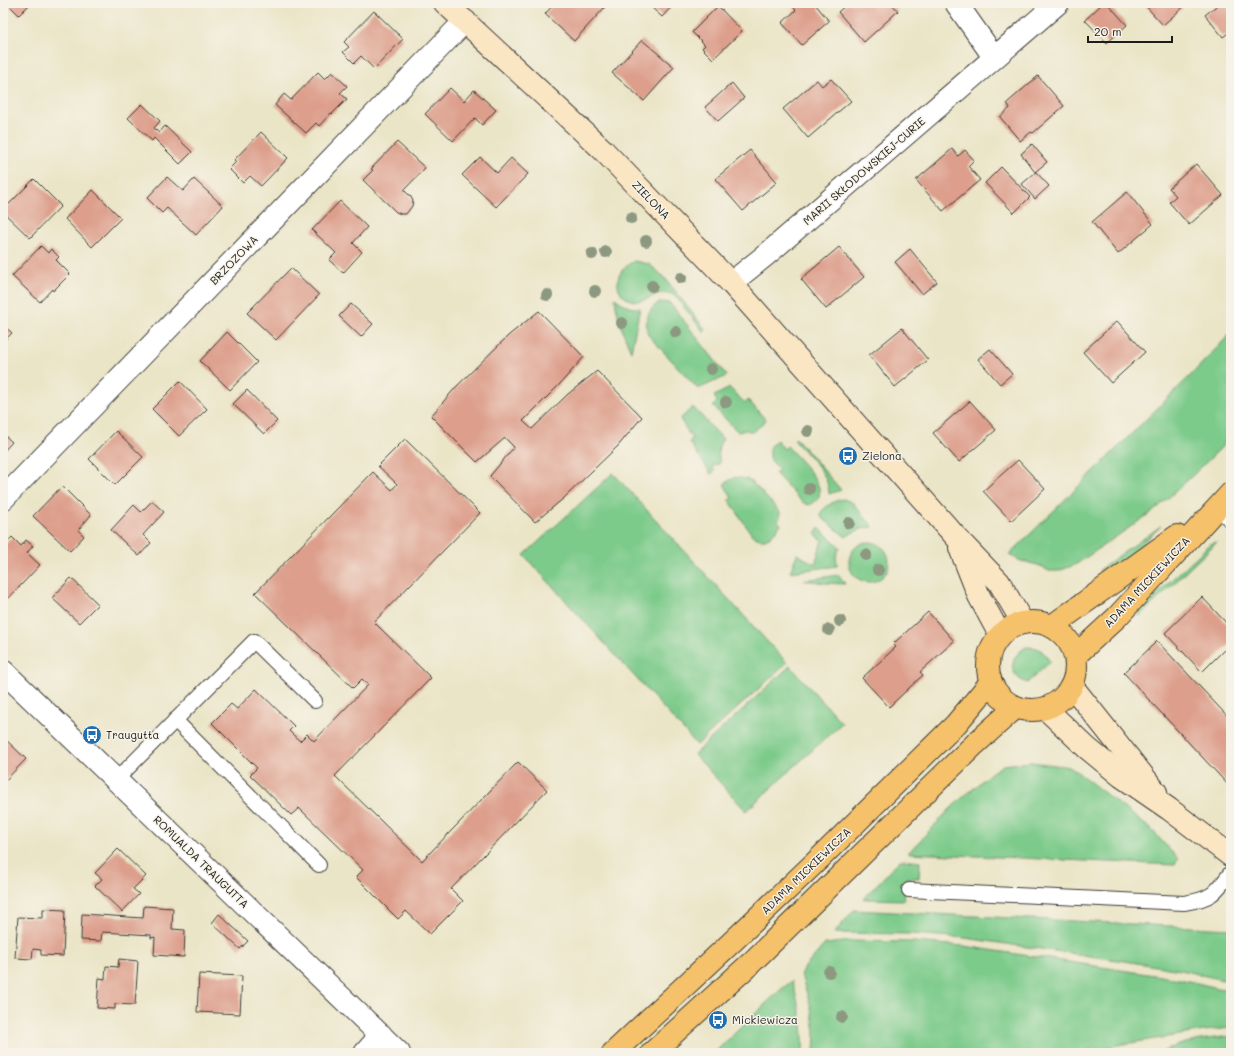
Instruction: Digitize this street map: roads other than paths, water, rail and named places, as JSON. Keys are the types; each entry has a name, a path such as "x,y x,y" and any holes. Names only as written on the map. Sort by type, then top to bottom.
{"main road":[{"name":"ADAMA MICKIEWICZA","path":"1052,626 1226,507"},
{"name":"ADAMA MICKIEWICZA","path":"1076,655 1226,507"},
{"path":"1038,622 1052,626 1067,638 1076,655 1077,671 1072,686 1061,700 1046,709 1030,711 1016,708 1001,698 991,682 988,666 991,649 1000,635 1011,627 1023,623 1038,622"},
{"name":"ADAMA MICKIEWICZA","path":"613,1053 733,942 822,856 956,724 991,682"},
{"path":"652,1053 751,964 975,744 1016,708"}],"street":[{"name":"ZIELONA","path":"445,3 602,149 731,283 956,537 999,582 1023,623"},
{"path":"956,3 994,57"},
{"name":"MARII SKŁODOWSKIEJ-CURIE","path":"731,283 778,245 1058,3"},
{"name":"BRZOZOWA","path":"3,499 465,21"},
{"name":"ZIELONA","path":"956,537 979,596 1000,635"},
{"name":"ROMUALDA TRAUGUTTA","path":"3,671 399,1053"},
{"path":"1072,686 1169,809"},
{"path":"1046,709 1087,748 1121,776 1169,809 1231,856"},
{"path":"365,1053 381,1035"}],"lane":[{"path":"116,780 254,640 315,701"},
{"path":"175,720 319,865"},
{"path":"909,890 1184,903 1202,900 1218,890 1231,872"}],"place":[{"name":"Zielona","path":"848,456"},
{"name":"Traugutta","path":"92,735"},
{"name":"Mickiewicza","path":"718,1020"}]}
